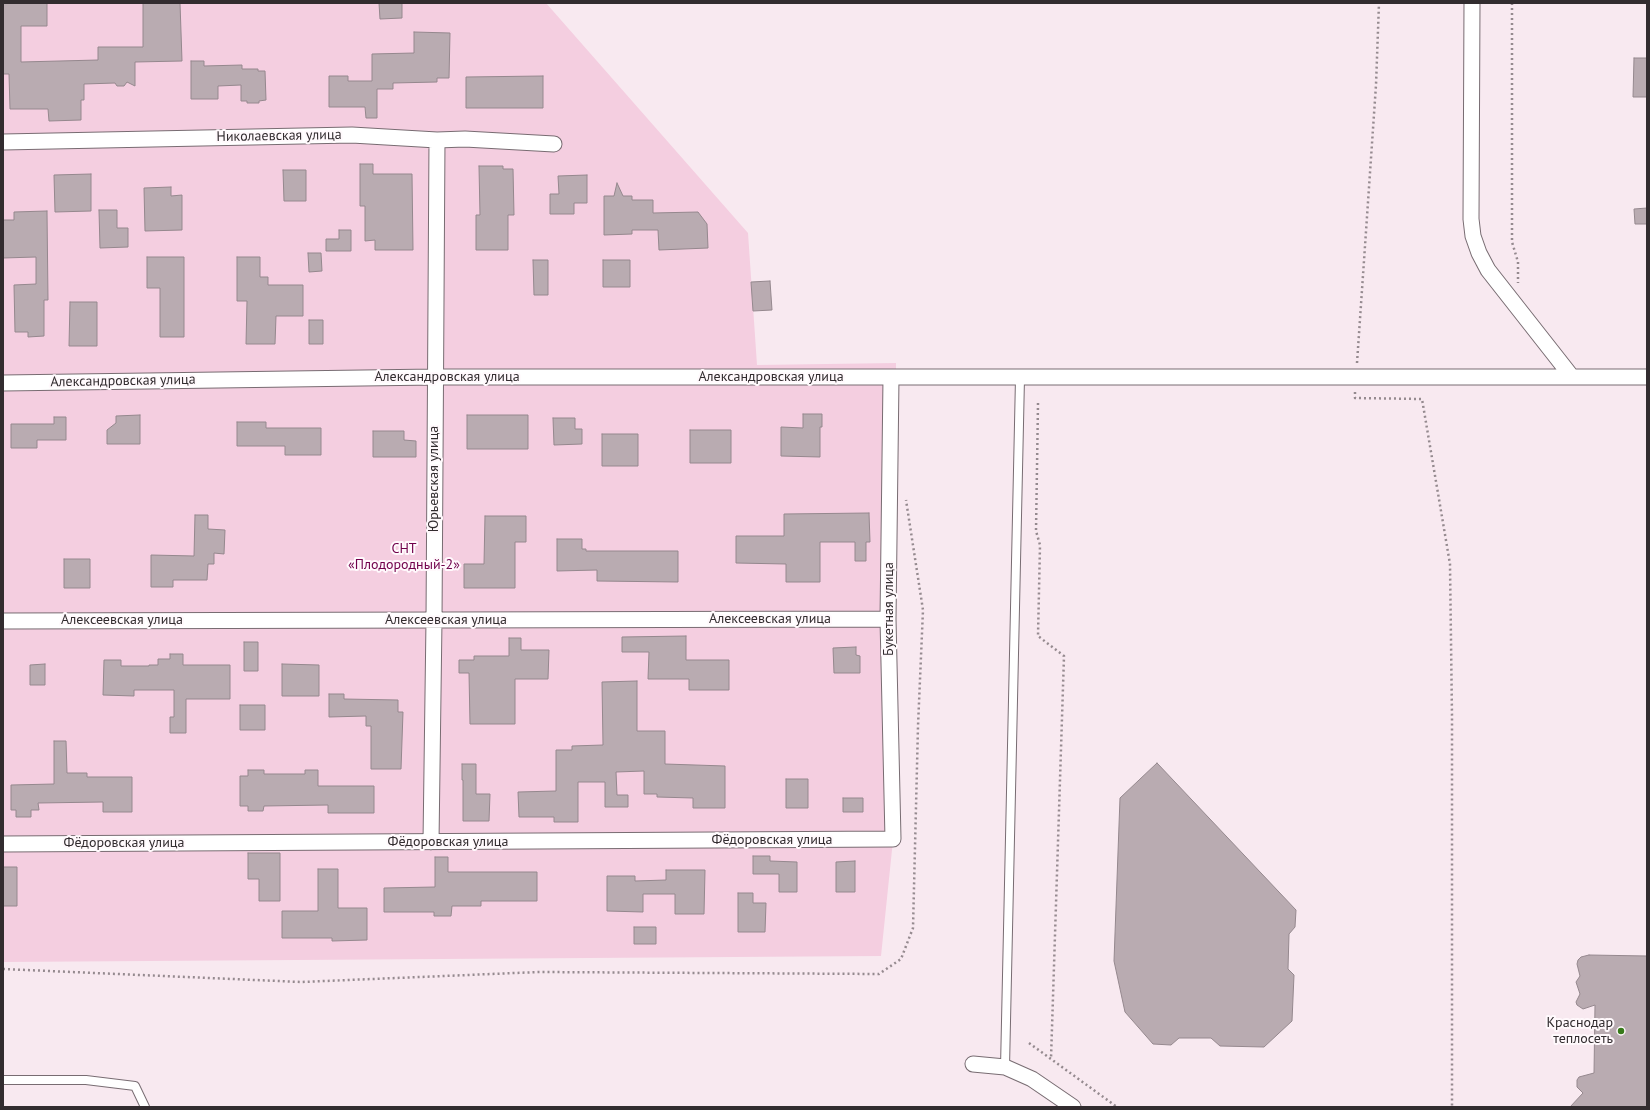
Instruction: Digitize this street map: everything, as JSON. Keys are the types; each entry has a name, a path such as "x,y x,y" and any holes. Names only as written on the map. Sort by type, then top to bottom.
{"street":[{"path":"1472,3 1471,219 1473,236 1479,253 1488,270 1572,377"},
{"name":"Николаевская улица","path":"3,142 352,135 437,140 554,144"},
{"name":"Юрьевская улица","path":"431,842 437,140"},
{"name":"Александровская улица","path":"3,383 435,377 1647,377"},
{"name":"Букетная улица","path":"891,378 888,619 893,839"},
{"name":"Алексеевская улица","path":"3,621 888,619"},
{"name":"Фёдоровская улица","path":"3,844 893,839"},
{"path":"973,1064 1005,1067 1032,1079 1073,1107"}],"lane":[{"path":"1005,1067 1020,378"},
{"path":"3,1080 86,1080 135,1086 145,1107"}],"path":[{"path":"1379,3 1376,85 1355,398 1422,399 1450,564 1452,716 1452,1107"},
{"path":"1512,3 1512,242 1518,262 1517,290"},
{"path":"1038,403 1036,531 1040,545 1038,636 1064,656 1051,1059"},
{"path":"3,969 301,982 539,972 879,974 901,958 913,928 918,726 923,610 905,497"},
{"path":"1029,1043 1117,1107"}],"green space":[{"name":"СНТ «Плодородный-2»","path":"3,3 546,3 748,233 757,365 896,363 895,821 881,956 3,962"}],"building":[{"path":"3,3 47,3 47,26 21,26 21,62 98,60 98,47 143,47 143,3 180,3 182,61 135,62 135,86 127,82 124,86 117,86 115,83 84,84 84,100 81,100 81,120 49,121 48,109 10,109 9,74 3,74"},
{"path":"379,3 402,3 402,18 380,19"},
{"path":"414,32 450,33 449,78 437,78 437,82 393,83 393,89 377,89 377,118 366,118 365,107 329,107 329,76 348,76 348,81 372,81 372,54 414,53"},
{"path":"1634,58 1647,58 1647,97 1633,97"},
{"path":"191,61 204,61 204,66 242,65 242,69 258,69 258,71 265,71 266,100 259,101 259,103 247,103 247,101 241,101 241,85 218,86 218,99 191,99"},
{"path":"543,76 543,108 466,108 466,77"},
{"path":"360,164 373,164 373,174 412,174 413,250 375,250 375,240 365,241 365,206 360,206"},
{"path":"479,166 503,166 503,169 513,169 514,215 508,215 508,250 476,250 476,215 480,215"},
{"path":"283,170 306,170 306,201 284,201"},
{"path":"91,174 91,211 55,212 54,175"},
{"path":"587,175 587,203 574,203 574,214 550,214 550,194 559,194 558,176"},
{"path":"617,183 623,196 632,196 632,200 653,200 653,213 698,212 707,224 708,248 659,250 658,230 632,230 632,234 604,235 604,196 614,196"},
{"path":"171,187 171,196 182,195 182,230 145,231 144,188"},
{"path":"1647,208 1647,224 1635,224 1634,209"},
{"path":"99,210 117,210 117,228 128,228 128,247 100,248"},
{"path":"47,211 48,300 44,300 44,336 28,337 28,332 15,332 14,285 36,284 36,257 3,258 3,220 14,220 14,212"},
{"path":"339,230 351,230 351,251 326,251 326,239 339,239"},
{"path":"308,253 321,253 322,271 309,272"},
{"path":"147,257 184,257 184,337 160,337 160,288 147,288"},
{"path":"237,257 260,257 260,277 268,277 268,285 303,285 303,316 276,316 275,344 246,344 247,301 237,301"},
{"path":"533,260 548,260 548,295 534,295"},
{"path":"603,260 630,260 630,287 603,287"},
{"path":"770,281 772,310 753,311 751,282"},
{"path":"70,302 97,302 97,346 69,346"},
{"path":"309,320 323,320 323,344 309,344"},
{"path":"803,414 822,414 822,427 820,427 820,457 781,456 781,427 803,428"},
{"path":"140,415 140,444 107,444 107,430 116,423 116,416"},
{"path":"467,415 528,415 528,449 467,449"},
{"path":"54,417 66,417 66,440 37,440 37,448 11,448 11,424 54,424"},
{"path":"553,418 575,418 575,429 582,429 582,444 554,445"},
{"path":"237,422 266,422 266,428 321,428 321,455 285,455 285,446 237,446"},
{"path":"690,430 731,430 731,463 690,463"},
{"path":"373,431 404,431 404,440 416,441 416,457 373,457"},
{"path":"602,434 638,434 638,466 602,466"},
{"path":"869,513 870,542 866,542 866,561 855,561 855,542 820,542 820,582 786,582 786,564 736,563 736,536 784,536 784,514"},
{"path":"195,515 208,515 208,529 225,530 224,554 214,553 214,564 208,564 207,580 173,580 173,587 151,587 151,555 194,556"},
{"path":"485,516 526,516 526,542 515,542 515,588 464,588 464,564 484,564"},
{"path":"557,539 582,539 582,549 586,549 586,551 678,551 678,582 597,581 597,570 557,571"},
{"path":"64,559 90,559 90,588 64,588"},
{"path":"686,636 686,660 729,660 729,690 689,690 689,679 648,679 649,652 622,652 622,637"},
{"path":"509,638 521,638 521,650 549,650 548,679 515,679 515,724 470,724 469,673 459,673 459,660 474,660 474,656 509,656"},
{"path":"244,642 258,642 258,671 244,671"},
{"path":"856,647 856,655 860,656 860,673 834,673 833,648"},
{"path":"170,654 183,654 183,665 230,665 230,699 186,699 186,733 170,733 170,717 174,717 174,690 134,690 134,696 103,695 104,660 121,660 121,666 149,666 158,665 158,659 170,659"},
{"path":"45,664 45,685 30,685 30,665"},
{"path":"282,664 319,665 319,696 282,696"},
{"path":"637,681 637,731 665,731 665,764 725,766 725,808 693,808 693,798 657,797 657,794 644,794 644,771 616,772 617,795 628,795 628,807 605,807 605,782 578,782 578,822 554,822 554,817 519,817 518,792 556,791 556,750 572,750 572,746 603,745 602,682"},
{"path":"329,694 344,694 344,699 398,700 398,712 403,712 401,769 371,769 371,726 366,726 366,716 329,717"},
{"path":"240,705 265,705 265,730 240,730"},
{"path":"54,741 66,741 67,773 87,773 87,777 132,777 132,812 103,812 103,802 38,803 39,810 31,810 31,817 16,817 16,810 11,810 11,785 54,784"},
{"path":"1157,763 1296,910 1295,927 1289,934 1288,969 1294,975 1292,1021 1264,1047 1220,1046 1211,1038 1179,1038 1171,1045 1153,1044 1125,1012 1114,961 1120,798"},
{"path":"462,764 476,764 476,794 490,794 489,821 463,821"},
{"path":"248,770 264,770 264,774 305,774 305,770 318,770 318,786 374,786 374,813 328,813 328,805 264,806 263,811 248,811 248,806 240,806 240,776 248,776"},
{"path":"786,779 808,779 808,808 786,808"},
{"path":"843,798 863,798 863,812 843,812"},
{"path":"248,853 280,853 280,901 259,901 259,879 248,879"},
{"path":"753,856 770,856 770,861 797,862 797,892 779,892 779,874 753,874"},
{"path":"435,857 448,857 448,872 537,872 537,901 481,901 481,906 452,906 451,916 434,916 434,912 384,912 384,888 435,887"},
{"path":"855,861 855,892 836,892 836,862"},
{"path":"3,867 17,867 17,906 3,906"},
{"path":"318,869 338,869 338,908 367,908 367,940 332,941 332,938 282,938 282,911 318,911"},
{"path":"666,870 705,870 704,914 675,914 675,894 643,894 643,912 607,911 607,876 635,876 635,881 666,880"},
{"path":"738,893 753,893 753,903 766,903 765,932 738,932"},
{"path":"634,927 656,927 656,944 634,944"},
{"name":"Краснодар теплосеть","path":"1589,955 1647,956 1647,1107 1570,1107 1583,1093 1577,1087 1577,1080 1579,1077 1594,1073 1595,1005 1583,1009 1577,1005 1576,1002 1580,994 1576,982 1580,976 1577,964 1578,960 1581,957"}],"place":[{"name":"Краснодар теплосеть","path":"1621,1031"}]}
